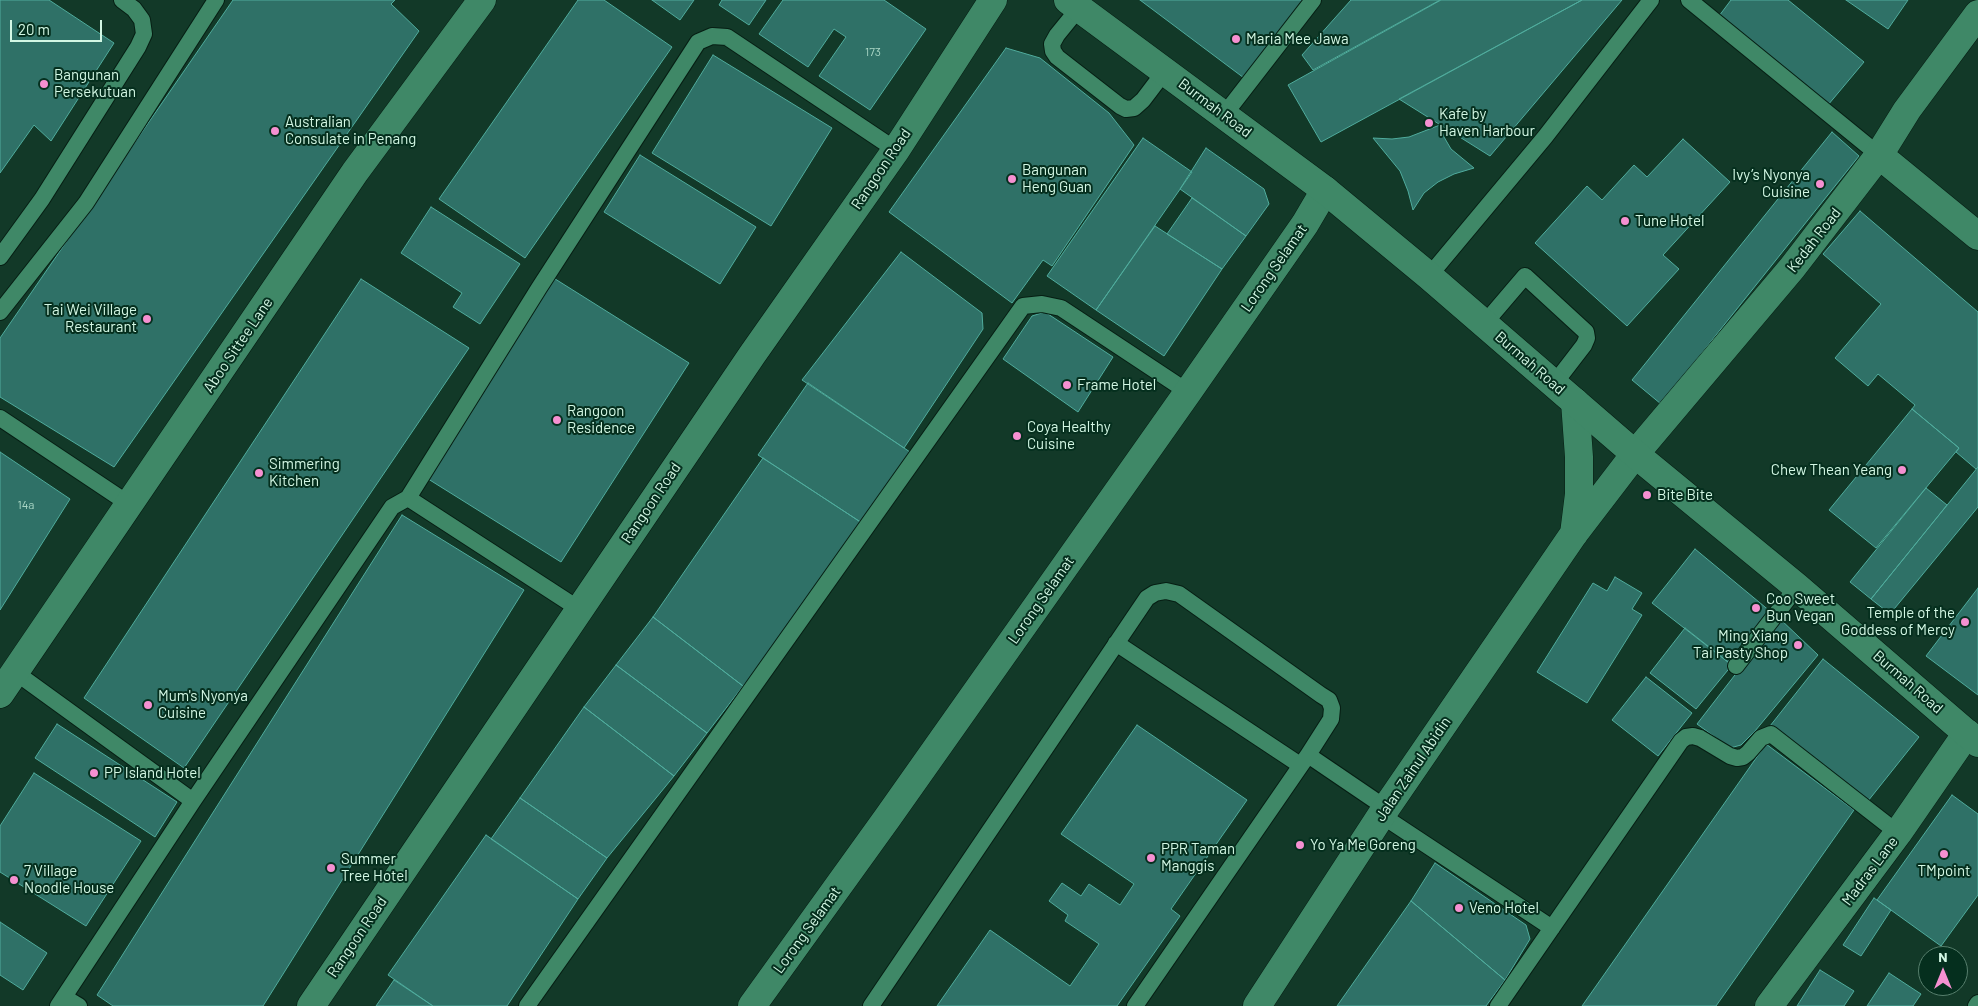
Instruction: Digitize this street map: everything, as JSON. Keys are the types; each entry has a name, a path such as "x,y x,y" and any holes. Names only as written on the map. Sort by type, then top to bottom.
{"street":[{"name":"Aboo Sittee Lane","path":"7,683 355,172 482,0"},
{"name":"Rangoon Road","path":"311,1006 752,355 896,150 992,0"},
{"name":"Burmah Road","path":"1073,4 1326,190 1636,454 1797,587 1972,738"},
{"name":"Kedah Road","path":"1636,454 1792,268 1879,155 1908,110 1978,14"},
{"path":"1879,155 1978,236"},
{"name":"Lorong Selamat","path":"752,1006 1188,392 1305,224 1326,190"},
{"name":"Jalan Zainul Abidin","path":"1573,535 1578,494 1575,402"},
{"name":"Jalan Zainul Abidin","path":"1257,1006 1383,811 1573,535 1636,454"},
{"name":"Madras Lane","path":"1769,1006 1898,833 1972,738"}],"lane":[{"path":"0,257 42,199 138,47 144,34 142,20 134,9 122,0"},
{"path":"0,312 86,203 216,0"},
{"path":"1224,115 1313,0"},
{"path":"1429,276 1545,137 1651,0"},
{"path":"1689,0 1879,155"},
{"path":"1073,4 1052,44 1053,51 1057,57 1120,106 1126,109 1134,108 1165,71"},
{"path":"78,1006 61,1002 193,801 392,507 408,498 539,288 698,42 712,36 727,37 896,150"},
{"path":"1484,324 1525,276 1586,332 1587,338 1584,345 1554,384"},
{"path":"527,1006 1023,306 1042,304 1061,308 1188,392"},
{"path":"0,418 129,504"},
{"path":"408,498 579,609"},
{"path":"1736,666 1797,587"},
{"path":"871,1006 1147,598 1166,591 1179,594 1328,700 1332,708 1331,719 1304,760 1135,1006"},
{"path":"1116,643 1383,811 1552,928"},
{"path":"7,683 193,801"},
{"path":"1498,1006 1686,737 1700,738 1730,756 1737,758 1743,757 1748,753 1765,735 1771,734 1898,833"}],"building":[{"name":"Bangunan Persekutuan","path":"0,0 49,0 114,43 51,141 34,125 0,173"},
{"path":"233,0 395,0 391,4 419,31 114,467 0,397 0,338"},
{"path":"578,0 604,0 672,47 525,258 439,199"},
{"path":"652,0 694,0 680,20"},
{"path":"722,0 766,0 749,25 719,5"},
{"path":"783,0 884,0 926,29 870,110 819,76 846,37 834,29 808,67 759,34"},
{"path":"1140,0 1304,0 1244,78"},
{"path":"1351,0 1440,0 1313,70 1302,55"},
{"path":"1441,0 1582,0 1321,142 1288,85"},
{"path":"1582,0 1622,0 1490,156 1399,99"},
{"path":"1731,0 1788,0 1864,62 1828,105 1719,16"},
{"path":"1846,0 1908,0 1888,29"},
{"name":"Bangunan Heng Guan","path":"1006,48 1040,58 1109,113 1134,145 1052,266 1043,260 1012,303 889,212"},
{"path":"713,55 832,128 771,226 652,153"},
{"path":"1440,125 1451,149 1474,168 1454,174 1438,182 1424,193 1413,210 1400,171 1373,138 1392,139 1409,137"},
{"path":"1832,132 1859,156 1661,404 1632,380"},
{"path":"1143,138 1192,172 1096,310 1047,276"},
{"name":"Tune Hotel","path":"1683,139 1730,182 1663,255 1679,269 1627,326 1535,243 1587,186 1602,200 1634,165 1647,177"},
{"path":"1206,148 1264,189 1269,204 1246,236 1180,189"},
{"path":"640,155 756,227 720,284 604,212"},
{"path":"1192,198 1246,236 1222,269 1167,234"},
{"path":"431,207 520,264 480,324 453,307 462,293 401,253"},
{"path":"1860,211 1978,312 1978,467 1976,469 1956,452 1959,448 1912,409 1915,405 1878,374 1868,386 1835,358 1881,304 1823,254"},
{"path":"1155,226 1222,269 1164,356 1096,310"},
{"path":"901,252 982,313 983,329 904,448 802,380"},
{"name":"Rangoon Residence","path":"552,277 689,363 561,562 425,477"},
{"path":"361,279 469,348 184,768 84,698"},
{"name":"Frame Hotel","path":"1045,312 1113,357 1078,412 1003,359 1032,316"},
{"path":"808,383 910,452 862,523 758,455"},
{"name":"Chew Thean Yeang","path":"1912,409 1959,448 1876,548 1829,510"},
{"path":"0,452 70,499 0,610"},
{"path":"763,458 862,523 782,640 743,686 653,617"},
{"path":"1978,467 1978,507 1890,614 1871,599"},
{"path":"1926,488 1947,505 1871,599 1850,582"},
{"path":"402,515 524,590 263,1006 113,1006 97,995"},
{"path":"1695,549 1771,612 1729,663 1652,603"},
{"path":"1615,577 1642,593 1632,609 1642,615 1587,703 1537,672 1593,583 1607,591"},
{"name":"Temple of the Goddess of Mercy","path":"1978,588 1978,695 1926,656"},
{"path":"653,617 743,686 707,733 616,665"},
{"path":"1779,618 1818,655 1755,731 1741,745 1730,748 1697,724"},
{"path":"1685,628 1732,665 1696,709 1650,673"},
{"path":"1823,659 1919,737 1868,801 1770,726"},
{"path":"616,665 707,733 674,776 584,707"},
{"path":"1646,677 1692,713 1658,756 1612,720"},
{"path":"584,707 674,776 607,858 520,798"},
{"path":"57,724 177,802 155,837 35,758"},
{"name":"PPR Taman Manggis","path":"1137,725 1247,800 1171,909 1180,916 1117,1006 937,1006 990,930 1070,986 1099,944 1065,921 1068,915 1049,901 1062,883 1081,896 1089,884 1120,905 1134,884 1061,834"},
{"path":"1766,744 1854,810 1716,1006 1582,1006"},
{"path":"34,773 141,841 86,926 0,872 0,826"},
{"name":"TMpoint","path":"1952,795 1978,814 1978,895 1941,946 1877,900"},
{"path":"520,798 607,858 578,899 491,839"},
{"path":"486,835 578,899 507,1006 433,1006 388,975"},
{"path":"1435,863 1526,925 1530,939 1505,980 1411,901"},
{"path":"1874,898 1891,910 1861,956 1843,945"},
{"path":"1411,901 1505,980 1486,1006 1337,1006"},
{"path":"0,922 47,953 23,990 0,975"},
{"path":"1820,970 1854,991 1844,1006 1797,1006"},
{"path":"1889,973 1918,992 1918,996 1920,996 1913,1006 1867,1006"},
{"path":"394,980 433,1006 376,1006"}],"place":[{"name":"Maria Mee Jawa","path":"1236,39"},
{"name":"Bangunan Persekutuan","path":"44,84"},
{"name":"Kafe by Haven Harbour","path":"1429,123"},
{"name":"Australian Consulate in Penang","path":"275,131"},
{"name":"Bangunan Heng Guan","path":"1012,179"},
{"name":"Ivy’s Nyonya Cuisine","path":"1820,184"},
{"name":"Tune Hotel","path":"1625,221"},
{"name":"Tai Wei Village Restaurant","path":"147,319"},
{"name":"Frame Hotel","path":"1067,385"},
{"name":"Rangoon Residence","path":"557,420"},
{"name":"Coya Healthy Cuisine","path":"1017,436"},
{"name":"Chew Thean Yeang","path":"1902,470"},
{"name":"Simmering Kitchen","path":"259,473"},
{"name":"Bite Bite","path":"1647,495"},
{"name":"Coo Sweet Bun Vegan","path":"1756,608"},
{"name":"Temple of the Goddess of Mercy","path":"1965,622"},
{"name":"Ming Xiang Tai Pasty Shop","path":"1798,645"},
{"name":"Mum's Nyonya Cuisine","path":"148,705"},
{"name":"PP Island Hotel","path":"94,773"},
{"name":"Yo Ya Me Goreng","path":"1300,845"},
{"name":"TMpoint","path":"1944,854"},
{"name":"PPR Taman Manggis","path":"1151,858"},
{"name":"Summer Tree Hotel","path":"331,868"},
{"name":"7 Village Noodle House","path":"14,880"},
{"name":"Veno Hotel","path":"1459,908"}]}
